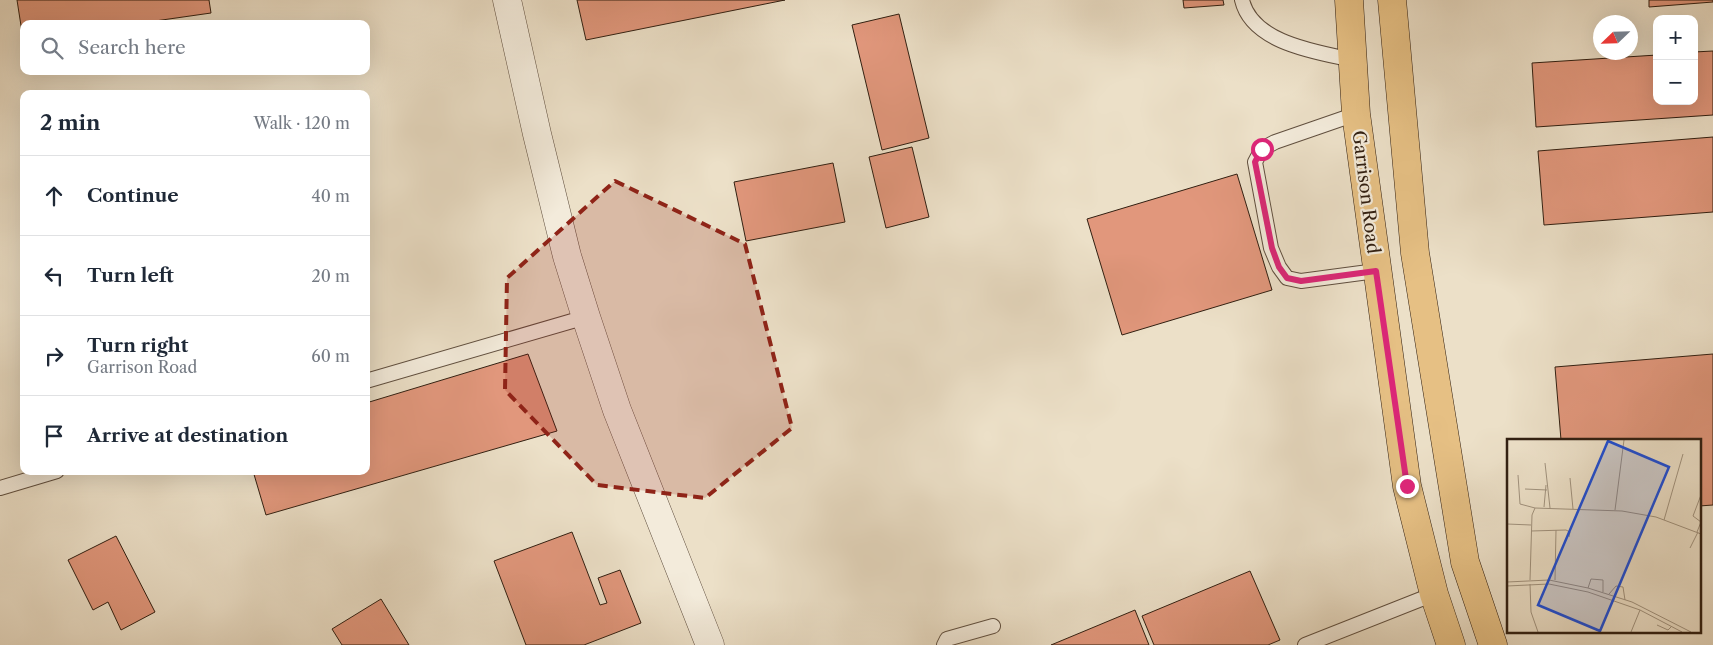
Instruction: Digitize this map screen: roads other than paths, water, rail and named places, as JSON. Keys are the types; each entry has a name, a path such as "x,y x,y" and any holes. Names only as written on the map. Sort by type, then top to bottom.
{"main road":[{"name":"Garrison Road","path":"1349,0 1356,114 1376,271 1407,486 1434,594 1451,645"},
{"path":"1392,0 1414,253 1465,562 1493,645"}],"street":[{"path":"507,0 546,172 567,256 586,317 618,410 710,645"}],"lane":[{"path":"1242,0 1248,16 1258,27 1275,37 1311,51 1352,60"},
{"path":"1356,114 1275,142 1262,149 1255,162 1272,248 1279,267 1287,278 1301,281 1376,271"},
{"path":"370,380 586,317"},
{"path":"0,488 44,475"},
{"path":"1305,645 1434,594"},
{"path":"944,645 947,639 993,626"}]}
